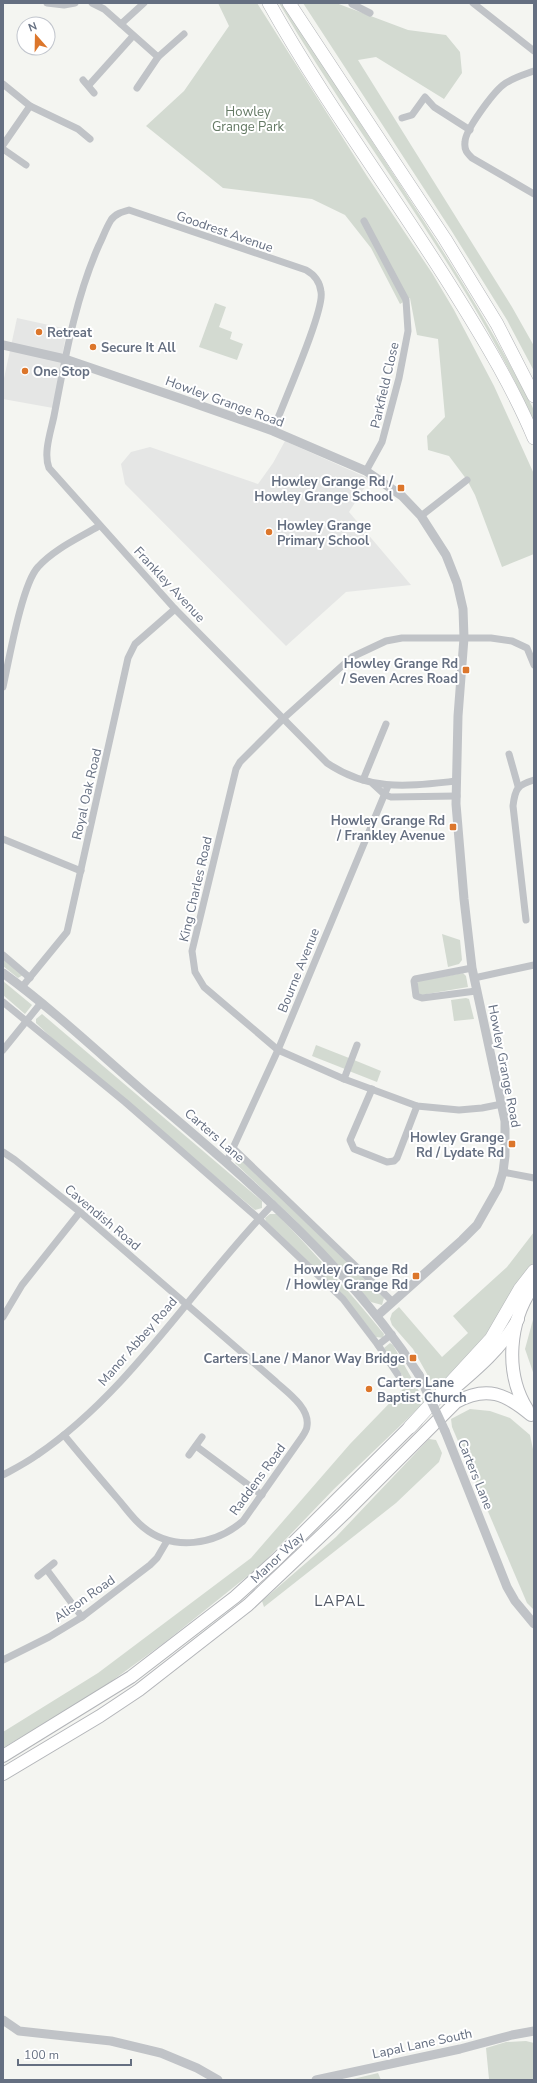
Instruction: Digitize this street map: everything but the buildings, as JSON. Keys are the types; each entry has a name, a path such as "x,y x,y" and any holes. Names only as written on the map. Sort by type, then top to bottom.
{"highway":[{"path":"269,3 326,94 428,249 480,333 526,419 534,438"},
{"path":"289,3 445,239 497,324 534,396"},
{"path":"410,1427 491,1339 520,1289 534,1271"},
{"path":"532,1416 517,1389 513,1376 512,1357 518,1319 534,1285"},
{"name":"Manor Way","path":"3,1756 132,1677 222,1607 276,1560 410,1427 501,1344 510,1334 518,1319"},
{"name":"Manor Way","path":"3,1774 100,1716 139,1690 248,1605 344,1513 456,1402 473,1394 496,1394 514,1401 532,1416"}],"street":[{"path":"47,3 75,3"},
{"path":"92,3 104,9 158,57"},
{"path":"121,24 144,3"},
{"path":"473,3 534,51"},
{"path":"353,4 370,13"},
{"path":"137,88 158,57 184,34"},
{"path":"89,85 133,36"},
{"path":"534,71 510,80 502,86 470,130 465,140 466,151 472,158 534,194"},
{"path":"82,80 89,85 94,93"},
{"path":"3,84 30,106 78,129 90,139"},
{"path":"402,118 412,115 425,97 434,107 470,130"},
{"path":"3,146 30,106"},
{"path":"3,149 26,166"},
{"name":"Goodrest Avenue","path":"65,359 94,258 111,220 119,212 129,210 306,270 314,275 317,280 322,299 312,331 273,431"},
{"name":"Parkfield Close","path":"364,221 406,300 408,331 399,378 382,442 366,471"},
{"name":"Howley Grange Road","path":"3,345 65,359 273,431 366,471 402,496 421,516 446,555 457,583 463,609 464,638 458,716 456,796 464,899 476,991 502,1104 506,1136 503,1172 493,1199 476,1225 462,1240 377,1316"},
{"name":"Frankley Avenue","path":"65,359 47,462 59,480 99,526 175,609 327,763 338,770 373,784 388,786 457,781"},
{"path":"421,516 467,480"},
{"path":"3,686 17,626 33,572 47,558 99,526"},
{"name":"Royal Oak Road","path":"22,987 67,932 128,658 136,644 175,609"},
{"name":"King Charles Road","path":"502,1104 459,1110 417,1106 344,1079 278,1050 204,987 197,978 192,961 192,951 236,769 240,762 284,718 352,657 368,648 386,641 402,638 491,638 512,641 527,648 534,665"},
{"path":"363,780 386,724"},
{"path":"509,754 518,786 515,793 513,806 526,920"},
{"path":"518,786 534,780"},
{"name":"Frankley Avenue","path":"373,784 385,795"},
{"name":"Bourne Avenue","path":"227,1161 234,1149 278,1050 388,786"},
{"path":"385,795 391,797 456,796"},
{"path":"3,839 81,870"},
{"path":"3,955 30,978"},
{"path":"474,978 534,965"},
{"name":"Howley Grange Road","path":"472,968 415,978 416,996 422,998 476,991"},
{"name":"Carters Lane","path":"3,973 22,987 227,1161 313,1244 392,1334 419,1375 444,1431 504,1581 515,1601 534,1624"},
{"path":"3,1002 124,1102 258,1218 343,1299 378,1345 398,1375"},
{"path":"3,1050 41,1003"},
{"path":"344,1079 357,1045"},
{"path":"372,1089 350,1140 354,1148 386,1162 394,1161 397,1158 417,1106"},
{"name":"Carters Lane","path":"234,1149 393,1302"},
{"name":"Cavendish Road","path":"3,1152 80,1212 185,1304"},
{"path":"503,1172 534,1178"},
{"name":"Manor Abbey Road","path":"3,1475 37,1456 64,1435 108,1394 258,1218 273,1204"},
{"path":"3,1317 22,1285 80,1212"},
{"name":"Raddens Road","path":"64,1435 142,1527 167,1541 182,1544 220,1535 236,1527 243,1521 302,1437 307,1427 307,1418 298,1402 185,1304"},
{"path":"378,1345 392,1334"},
{"path":"188,1455 202,1437"},
{"path":"196,1446 262,1495"},
{"name":"Alison Road","path":"3,1660 49,1637 82,1617 150,1565 157,1558 167,1541"},
{"path":"38,1576 54,1563"},
{"path":"47,1570 82,1617"},
{"path":"3,2020 19,2031 111,2041 161,2053 197,2068 218,2080"},
{"name":"Lapal Lane South","path":"316,2080 460,2049 512,2035 534,2031"}],"shaded area":[{"path":"17,318 67,329 53,408 3,399 3,383"},
{"name":"Howley Grange Primary School","path":"285,441 370,479 349,512 411,585 346,592 286,646 125,484 121,464 131,452 150,447 258,484 273,463"}],"green space":[{"name":"Howley Grange Park","path":"218,3 257,3 367,176 432,273 454,310 494,386 534,474 534,554 502,567 475,495 467,480 449,456 428,450 427,436 445,417 438,339 417,335 410,298 400,304 371,248 345,215 312,199 223,188 146,126 184,91 229,26"},
{"path":"279,3 284,3 444,252 504,354 532,406 534,411 534,422 478,313 446,261 344,107"},
{"path":"303,3 336,3 408,30 446,35 460,52 462,73 444,99 376,57 358,60 512,307 534,346 534,371 507,320 451,230"},
{"path":"215,303 226,307 219,327 232,332 230,339 243,344 237,360 199,347"},
{"path":"442,934 460,940 462,960 459,964 448,967"},
{"path":"3,959 23,975 18,978 3,966"},
{"path":"463,973 466,976 468,987 421,995 418,993 417,983 419,981"},
{"path":"3,981 32,1005 25,1014 3,995"},
{"path":"469,999 474,1019 454,1021 451,1000"},
{"path":"42,1014 262,1201 262,1208 255,1210 57,1043 36,1023 36,1019"},
{"path":"316,1045 349,1058 345,1069 312,1056"},
{"path":"354,1060 381,1071 377,1082 349,1071"},
{"path":"238,1157 384,1298 382,1305 371,1302 296,1221 235,1163"},
{"path":"270,1214 277,1214 318,1258 384,1334 383,1338 376,1337 342,1294 266,1221 265,1218"},
{"path":"534,1232 534,1264 513,1291 477,1347 436,1390 413,1349 392,1325 390,1319 392,1313 399,1307 442,1357 468,1333 453,1316 507,1267"},
{"path":"534,1316 534,1375 525,1349"},
{"path":"390,1343 393,1345 425,1402 334,1489 260,1566 164,1643 98,1691 3,1748 3,1732 98,1673 251,1558 350,1444 408,1384 384,1348"},
{"path":"470,1409 490,1411 510,1418 530,1435 534,1454 534,1610 527,1603 452,1427 451,1419"},
{"path":"429,1439 436,1440 442,1453 439,1462 396,1503 264,1607 262,1601 336,1537"},
{"path":"526,2041 534,2043 534,2080 487,2080 489,2079 486,2048 506,2042"},
{"path":"378,2073 381,2080 349,2080"}],"place":[{"name":"Retreat","path":"39,332"},
{"name":"Secure It All","path":"93,347"},
{"name":"One Stop","path":"25,371"},
{"name":"Howley Grange Rd / Howley Grange School","path":"401,488"},
{"name":"Howley Grange Primary School","path":"269,532"},
{"name":"Howley Grange Rd / Seven Acres Road","path":"466,670"},
{"name":"Howley Grange Rd / Frankley Avenue","path":"453,827"},
{"name":"Howley Grange Rd / Lydate Rd","path":"512,1144"},
{"name":"Howley Grange Rd / Howley Grange Rd","path":"416,1276"},
{"name":"Carters Lane / Manor Way Bridge","path":"413,1358"},
{"name":"Carters Lane Baptist Church","path":"369,1389"}],"district":[{"name":"LAPAL","path":"340,1601"}]}
